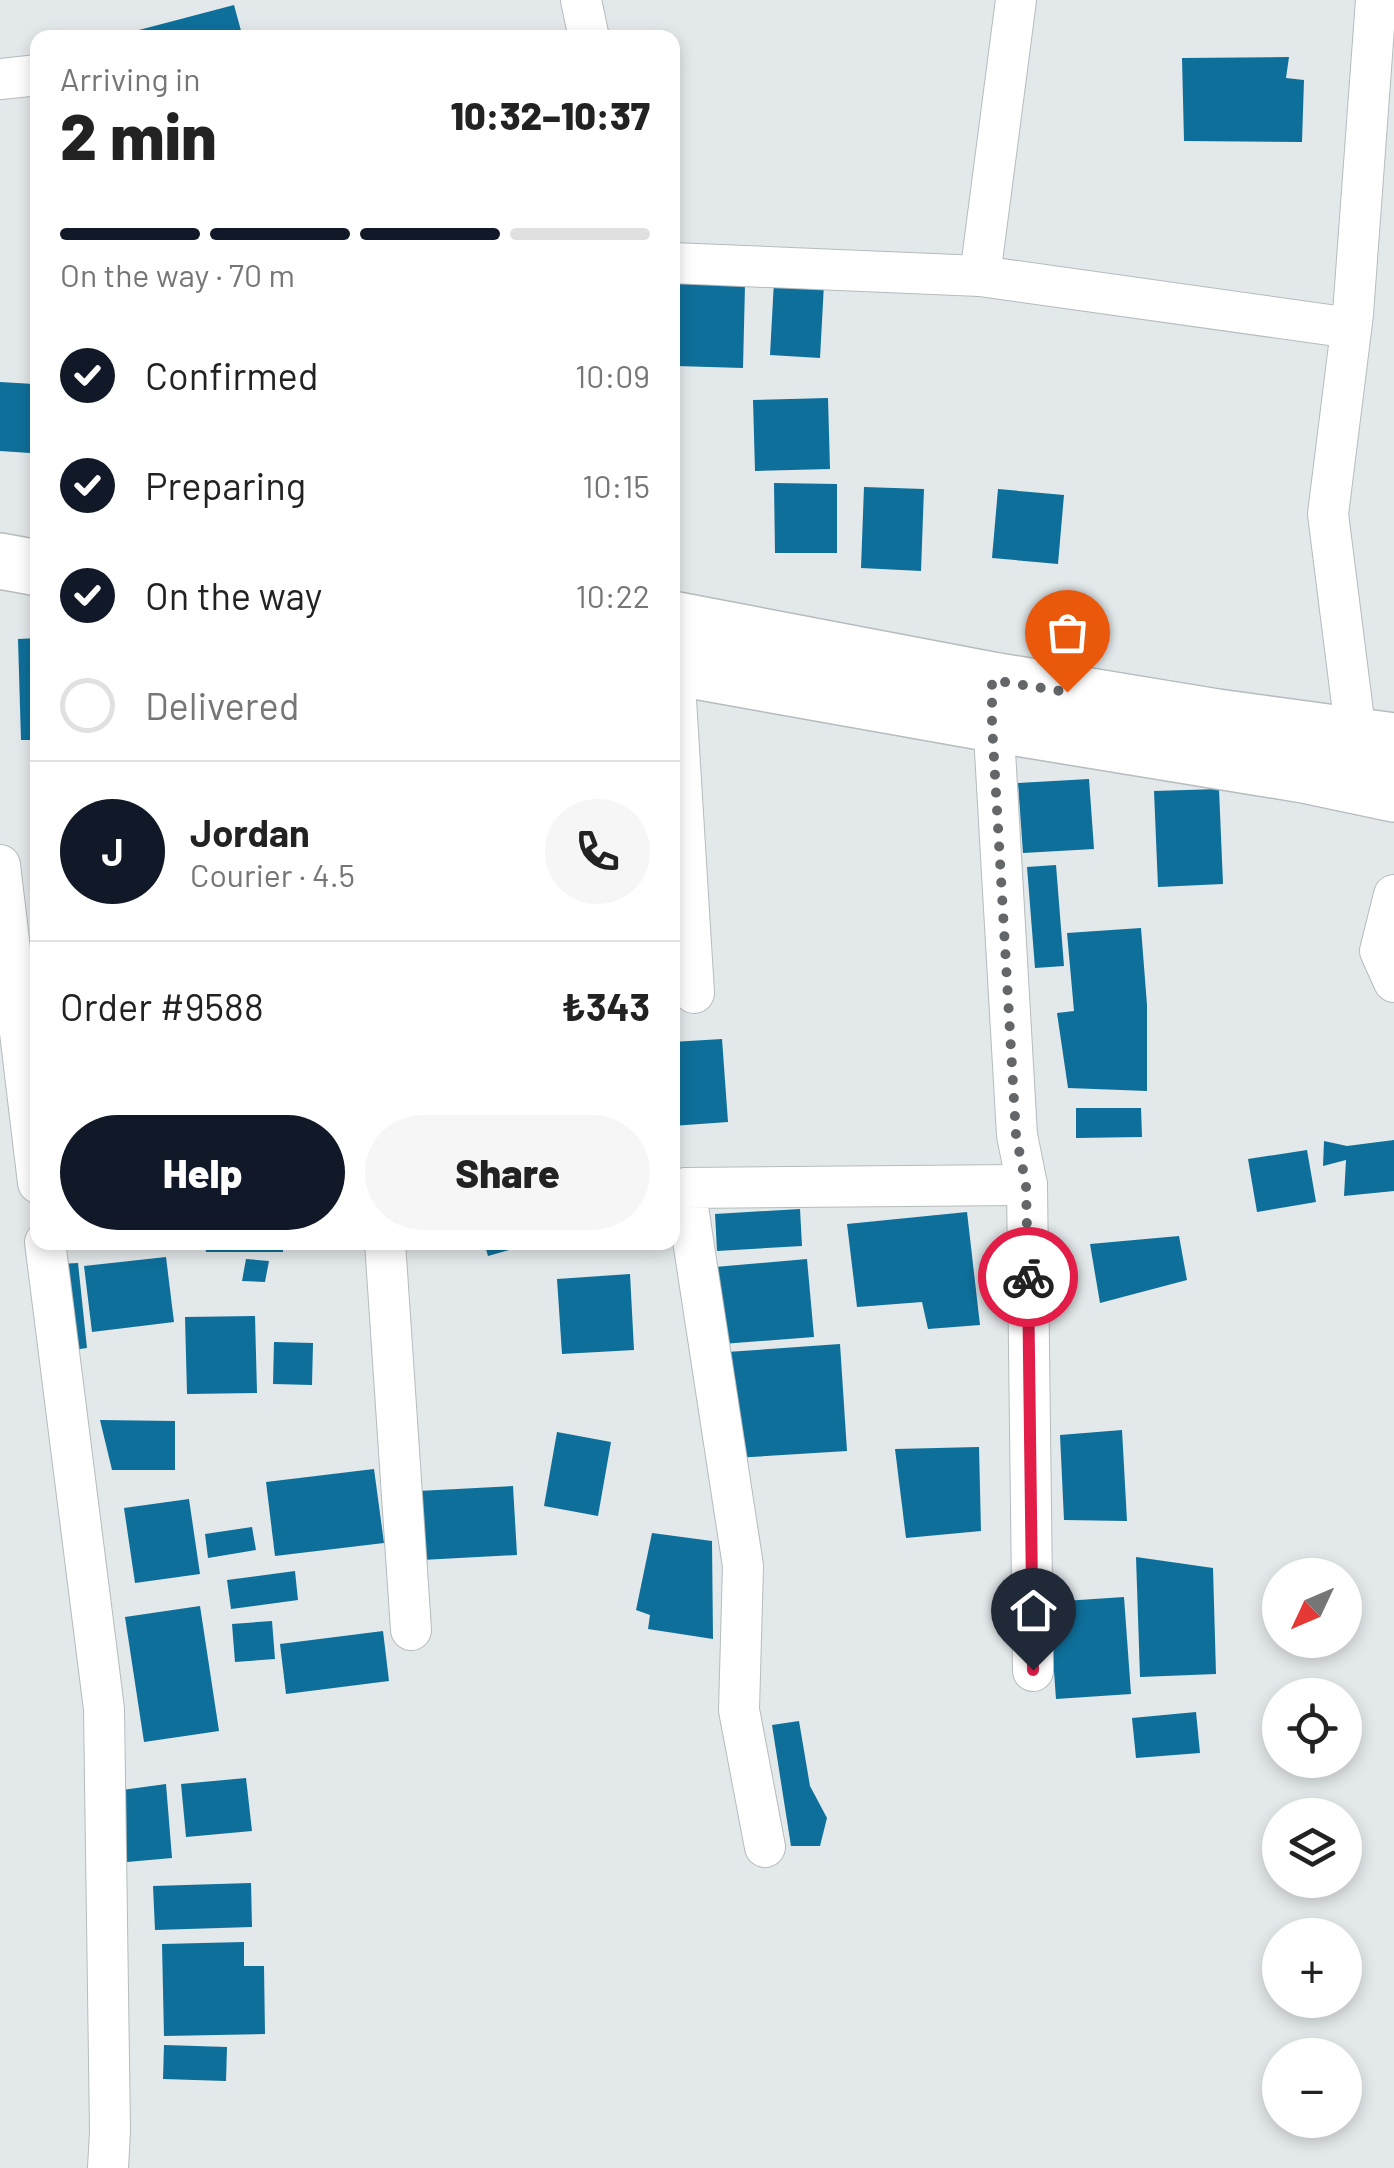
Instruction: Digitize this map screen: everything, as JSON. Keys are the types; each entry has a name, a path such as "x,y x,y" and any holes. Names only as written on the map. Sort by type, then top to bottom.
{"highway":[{"path":"0,526 30,531"},
{"path":"0,562 30,567"},
{"path":"680,636 992,702 1394,794"},
{"path":"992,702 1217,717 1375,738"}],"street":[{"path":"582,0 588,30"},
{"path":"980,276 1016,0"},
{"path":"1375,738 1328,514 1381,23"},
{"path":"0,79 30,77"},
{"path":"680,263 980,276 1351,328"},
{"path":"992,702 1016,1135 1026,1185 1033,1670"},
{"path":"680,754 694,993"},
{"path":"0,869 30,1065"},
{"path":"1394,895 1380,951 1394,982"},
{"path":"765,1847 739,1710 743,1566 685,1188 1026,1185"},
{"path":"46,1250 104,1709 108,2168"},
{"path":"386,1250 411,1630"}],"building":[{"path":"234,5 241,30 139,30"},
{"path":"1289,57 1286,78 1304,80 1302,142 1184,141 1182,58"},
{"path":"774,281 824,284 820,358 770,355"},
{"path":"680,283 745,285 743,368 680,366"},
{"path":"0,382 30,384 30,453 0,451"},
{"path":"828,398 830,469 755,471 753,400"},
{"path":"774,483 837,484 837,553 775,553"},
{"path":"864,487 924,489 921,571 861,568"},
{"path":"998,489 1064,495 1058,564 992,558"},
{"path":"30,638 30,740 21,740 18,639"},
{"path":"1089,779 1094,849 1023,853 1018,783"},
{"path":"1219,789 1223,884 1158,887 1154,791"},
{"path":"1056,865 1064,966 1035,968 1027,867"},
{"path":"1141,928 1147,1005 1147,1091 1068,1088 1057,1013 1074,1011 1067,933"},
{"path":"722,1039 728,1122 680,1125 680,1042"},
{"path":"1076,1108 1141,1108 1142,1137 1076,1138"},
{"path":"1394,1140 1394,1191 1344,1196 1346,1160 1323,1166 1324,1141 1347,1146"},
{"path":"1307,1150 1316,1202 1257,1212 1248,1159"},
{"path":"800,1209 802,1246 717,1251 715,1214"},
{"path":"967,1212 980,1325 928,1329 922,1302 857,1307 847,1224"},
{"path":"1179,1236 1187,1280 1100,1303 1090,1244"},
{"path":"206,1250 283,1250 283,1252"},
{"path":"486,1250 509,1250 488,1256"},
{"path":"166,1257 174,1322 92,1332 84,1266"},
{"path":"246,1259 269,1261 265,1282 242,1281"},
{"path":"807,1259 814,1337 722,1344 715,1267"},
{"path":"78,1263 87,1348 52,1353 39,1265"},
{"path":"630,1274 634,1350 562,1354 557,1279"},
{"path":"255,1316 257,1393 187,1394 185,1317"},
{"path":"274,1342 313,1343 312,1385 273,1384"},
{"path":"840,1344 847,1451 734,1458 727,1352"},
{"path":"100,1420 175,1421 175,1470 112,1470"},
{"path":"1122,1430 1127,1521 1064,1520 1060,1435"},
{"path":"557,1432 611,1442 598,1516 544,1506"},
{"path":"979,1447 981,1531 906,1538 895,1449"},
{"path":"374,1469 384,1543 275,1556 266,1482"},
{"path":"513,1486 517,1555 422,1560 418,1491"},
{"path":"189,1499 200,1574 135,1583 124,1508"},
{"path":"252,1527 256,1550 208,1558 205,1534"},
{"path":"652,1533 712,1541 713,1639 648,1629 650,1615 636,1610"},
{"path":"1136,1557 1213,1568 1216,1674 1140,1677"},
{"path":"295,1571 298,1600 231,1609 227,1580"},
{"path":"1124,1597 1131,1694 1056,1699 1049,1602"},
{"path":"200,1606 219,1731 144,1742 125,1617"},
{"path":"272,1621 275,1659 235,1662 232,1624"},
{"path":"383,1631 389,1681 286,1694 280,1644"},
{"path":"1196,1712 1200,1753 1136,1758 1132,1718"},
{"path":"799,1721 810,1786 827,1818 820,1846 791,1846 772,1725"},
{"path":"246,1778 252,1831 186,1837 181,1784"},
{"path":"166,1784 172,1858 127,1862 122,1790"},
{"path":"251,1883 252,1927 155,1930 153,1886"},
{"path":"244,1942 244,1966 264,1966 265,2034 164,2036 162,1944"},
{"path":"164,2045 227,2047 226,2081 163,2079"}],"way so far":[{"path":"1028,1277 1026,1185 1016,1135 992,680 1067,692"}],"route":[{"path":"1028,1277 1033,1670"}]}
